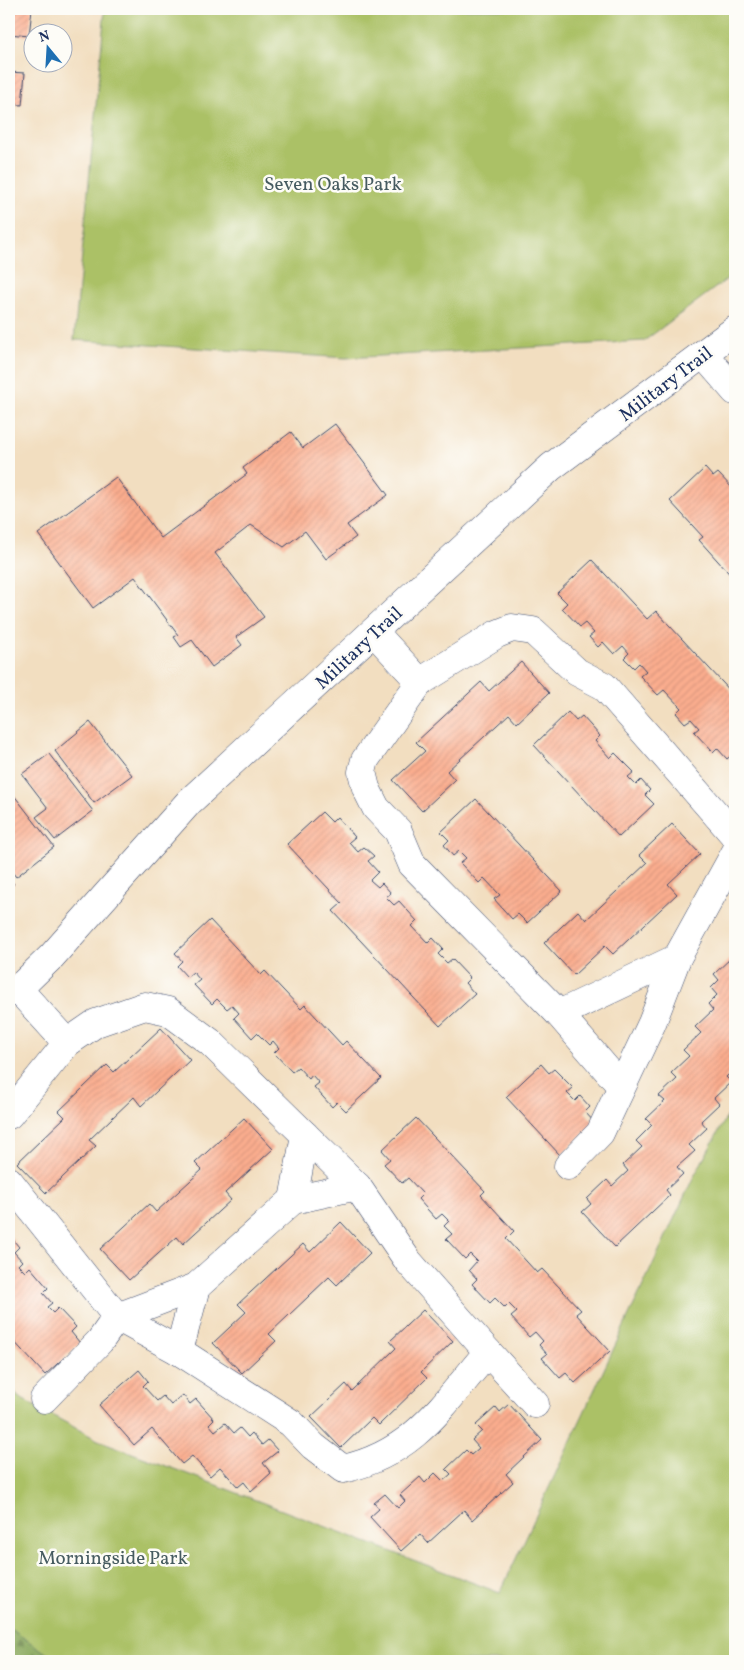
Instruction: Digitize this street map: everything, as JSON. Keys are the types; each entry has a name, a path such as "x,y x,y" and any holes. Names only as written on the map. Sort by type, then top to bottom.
{"street":[{"name":"Military Trail","path":"14,991 71,935 189,802 551,468 735,330"},
{"path":"703,354 735,391"},
{"path":"621,1086 559,1014 412,864 398,831 376,808 366,788 362,772 365,760 420,682 497,634 512,628 533,631 577,672 604,686 735,836"},
{"path":"374,632 420,682"},
{"path":"568,1166 600,1134 652,1023 676,958 735,853"},
{"path":"559,1014 676,958"},
{"path":"14,991 67,1043"},
{"path":"9,1115 67,1043 96,1023 145,1006 168,1011 210,1042 357,1186 408,1261 534,1404"},
{"path":"293,1200 305,1135"},
{"path":"9,1181 117,1317 179,1351 291,1423 313,1446 343,1469 365,1464 406,1443 431,1420 488,1352"},
{"path":"44,1399 100,1341 117,1317 196,1287 293,1200 357,1186"},
{"path":"179,1351 196,1287"}],"green space":[{"name":"Seven Oaks Park","path":"105,9 735,9 735,273 644,341 346,358 74,340"},
{"name":"Morningside Park","path":"735,1102 735,1661 9,1661 9,1381 18,1397 98,1440 500,1593 693,1178"},
{"path":"9,1628 58,1661 9,1661"}],"building":[{"path":"9,9 32,9 31,22 22,22 22,35 9,34"},
{"path":"9,72 25,73 22,105 9,104"},
{"path":"9,252 13,252 10,283 9,283"},
{"path":"335,424 388,495 347,525 356,537 326,559 305,531 284,547 251,525 215,553 264,617 236,637 242,645 212,667 192,640 181,647 174,637 178,635 135,577 93,608 38,534 116,477 161,538 247,474 243,468 291,432 303,448"},
{"path":"705,468 713,477 718,473 735,491 731,497 735,501 735,580 699,540 703,537 670,501"},
{"path":"592,560 647,619 656,611 735,696 735,752 727,759 717,748 713,752 694,732 699,728 691,719 685,723 676,713 681,708 664,690 658,695 640,676 646,671 639,663 634,668 624,658 629,653 623,646 614,654 603,642 598,647 589,637 594,633 585,623 580,627 562,608 567,603 557,593"},
{"path":"521,662 549,693 517,723 509,714 447,771 455,780 422,811 393,780 425,751 416,742 481,682 489,691"},
{"path":"568,712 576,721 582,716 600,736 595,741 610,758 615,753 634,772 628,777 636,785 641,780 650,790 645,795 654,804 619,837 534,745"},
{"path":"90,722 132,775 94,803 55,751"},
{"path":"49,754 93,811 55,840 36,817 48,808 22,774"},
{"path":"13,794 54,847 16,877 9,868 9,797"},
{"path":"476,799 562,891 527,923 518,914 512,919 494,899 500,895 484,878 479,883 460,863 466,858 459,851 453,856 444,845 449,840 441,832"},
{"path":"322,812 332,822 337,817 355,837 349,842 358,852 364,847 374,856 368,861 378,872 370,880 378,887 382,883 391,893 386,897 394,905 399,901 417,921 412,926 428,943 433,938 443,949 438,954 447,963 452,959 470,978 465,983 475,994 440,1026 333,911 342,903 287,844"},
{"path":"672,824 700,854 668,884 677,894 613,954 605,946 574,975 544,943 578,911 586,920 647,863 639,855"},
{"path":"9,878 14,884 9,888"},
{"path":"210,920 261,975 265,971 301,1009 305,1005 342,1045 346,1041 381,1078 346,1111 337,1102 332,1107 314,1087 319,1083 312,1075 309,1079 298,1067 292,1072 274,1053 279,1048 273,1041 269,1045 257,1033 252,1038 234,1018 239,1013 232,1005 227,1009 217,999 212,1004 194,985 200,980 193,972 187,977 177,966 182,961 175,953"},
{"path":"733,956 735,958 735,1068 726,1077 731,1082 714,1098 719,1104 701,1121 707,1128 689,1145 695,1151 677,1167 683,1174 666,1190 670,1195 615,1247 582,1212 591,1204 587,1199 607,1180 612,1186 628,1171 623,1165 642,1147 636,1141 652,1125 646,1119 665,1101 659,1096 677,1079 671,1073 689,1056 683,1050 701,1033 695,1027 713,1010 708,1004 717,995 711,988 719,980 714,974"},
{"path":"161,1028 190,1060 141,1106 134,1097 89,1140 96,1146 46,1193 17,1163 65,1117 59,1111 107,1065 114,1072"},
{"path":"541,1064 549,1073 554,1069 573,1088 567,1093 575,1101 580,1096 590,1107 585,1112 595,1123 560,1155 506,1097"},
{"path":"244,1118 273,1149 225,1193 231,1200 183,1244 177,1237 129,1280 100,1249 149,1204 156,1212 202,1170 195,1163"},
{"path":"416,1118 485,1191 481,1195 514,1231 506,1239 537,1273 542,1269 581,1310 576,1314 610,1351 575,1383 566,1373 560,1378 542,1358 547,1354 539,1345 543,1341 535,1332 529,1337 511,1317 517,1312 509,1304 505,1308 495,1298 490,1303 472,1284 477,1279 469,1270 477,1261 470,1254 465,1259 446,1239 452,1234 444,1226 449,1221 442,1214 436,1219 418,1199 423,1194 408,1178 402,1183 384,1164 390,1159 382,1150"},
{"path":"341,1222 370,1253 337,1285 329,1277 269,1334 276,1341 242,1373 213,1343 246,1312 238,1304 303,1244 310,1252"},
{"path":"9,1235 19,1247 14,1252 22,1261 18,1265 25,1272 30,1267 48,1288 43,1293 52,1303 47,1307 53,1313 58,1308 76,1327 71,1332 80,1343 45,1375 10,1337 15,1333 9,1326"},
{"path":"423,1310 453,1341 421,1372 427,1378 379,1425 372,1418 341,1448 311,1417 346,1384 352,1391 396,1348 390,1341"},
{"path":"139,1370 148,1381 143,1386 157,1401 163,1396 171,1405 183,1395 190,1404 196,1399 214,1419 209,1424 215,1431 225,1423 234,1433 240,1428 248,1437 252,1433 262,1445 268,1440 278,1451 263,1463 271,1473 251,1491 244,1482 238,1487 220,1467 210,1476 192,1456 182,1464 152,1429 134,1445 99,1405"},
{"path":"509,1404 542,1440 506,1474 513,1482 472,1520 464,1510 428,1543 420,1534 401,1551 370,1517 379,1509 374,1503 385,1494 398,1508 405,1501 400,1495 420,1477 425,1483 435,1473 443,1481 451,1474 446,1469 466,1450 471,1455 479,1448 472,1440 482,1431 476,1425 496,1407 500,1412"}]}
